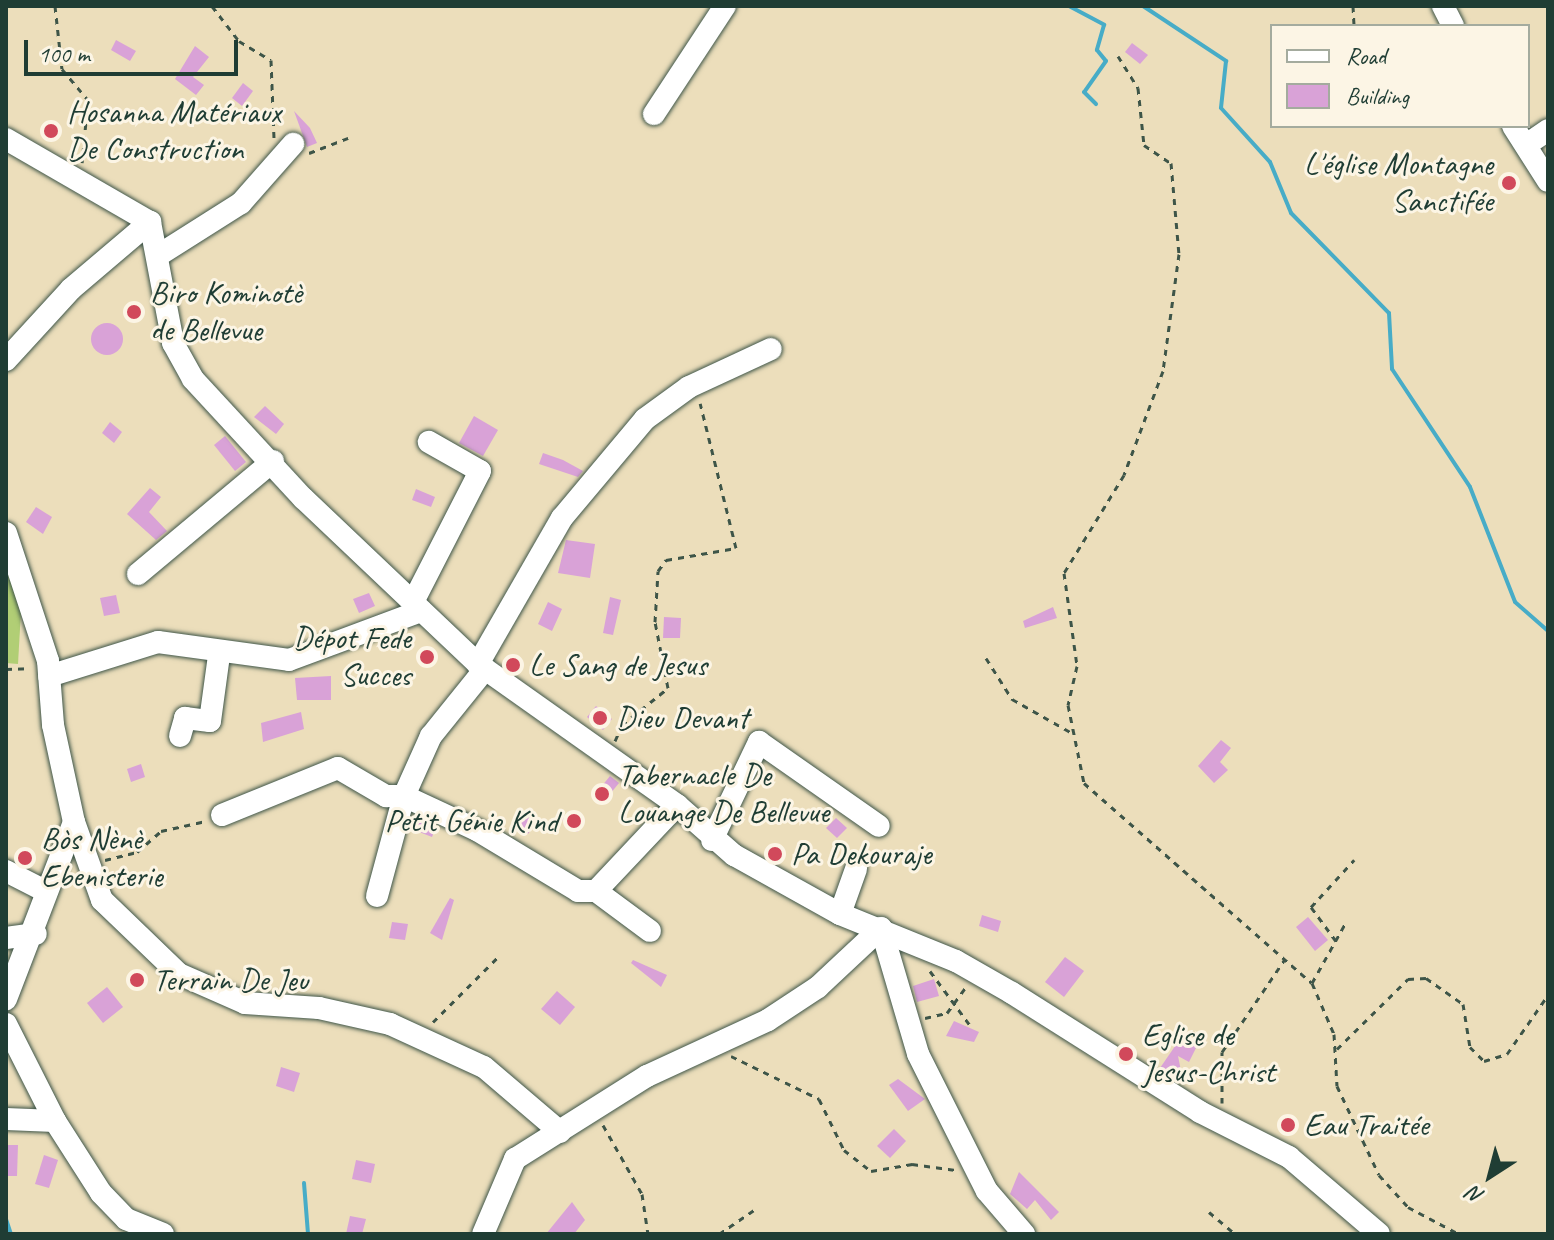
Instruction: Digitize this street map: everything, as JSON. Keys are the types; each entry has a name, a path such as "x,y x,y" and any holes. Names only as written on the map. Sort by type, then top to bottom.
{"street":[{"path":"654,114 725,6"},
{"path":"1443,6 1452,24"},
{"path":"1514,128 1548,181"},
{"path":"1526,145 1548,130"},
{"path":"6,139 80,175 150,222 162,253 173,343 193,379 417,606 482,667 677,805 712,840 840,914 881,928 978,973 1226,1124 1289,1157 1379,1234"},
{"path":"162,253 241,203 290,148"},
{"path":"6,360 71,289 150,222"},
{"path":"377,896 404,796 431,736 482,667 562,518 604,463 645,419 689,387 771,349"},
{"path":"49,671 158,642 219,655 289,660 417,606 480,471 429,442"},
{"path":"138,574 273,461"},
{"path":"6,533 49,671 74,822 88,869 102,900 179,974 245,1003 319,1008 402,1030 484,1067 560,1132"},
{"path":"180,736 185,718 210,721 219,655"},
{"path":"712,840 759,742 879,826"},
{"path":"222,815 338,768 386,796 404,796 578,891 596,891 650,931"},
{"path":"596,891 677,805"},
{"path":"6,999 36,934 45,891 74,822"},
{"path":"840,914 856,869"},
{"path":"6,871 45,891"},
{"path":"881,928 901,1009 976,1170 1024,1234"},
{"path":"483,1234 515,1159 600,1104 818,987 881,928"},
{"path":"6,938 36,934"},
{"path":"6,1024 55,1121 101,1193 126,1219 163,1234"},
{"path":"6,1119 55,1121"}],"path":[{"path":"55,6 62,69 88,100 80,175"},
{"path":"212,6 239,41 273,65 268,173"},
{"path":"1118,56 1138,88 1144,145 1171,163 1179,254 1163,371 1124,475 1064,573 1077,666 1068,705 1072,733 1093,795 1312,983 1337,1049 1337,1086 1379,1175 1408,1207 1459,1234"},
{"path":"290,148 305,155 348,138"},
{"path":"608,756 622,725 668,688 655,622 658,571 666,560 736,548 699,398 689,387"},
{"path":"986,658 1012,699 1072,733"},
{"path":"6,669 49,671"},
{"path":"88,869 137,852 161,831 222,815"},
{"path":"1336,941 1311,907 1354,860"},
{"path":"1312,983 1345,924"},
{"path":"915,944 954,1007 972,1028"},
{"path":"402,1030 443,1017 497,958"},
{"path":"1226,1124 1222,1052 1285,959"},
{"path":"901,1009 933,1022 954,1007 978,973"},
{"path":"1337,1049 1408,979 1426,978 1463,1004 1470,1047 1484,1061 1507,1054 1548,995"},
{"path":"716,1044 754,1073 819,1099 844,1150 871,1171 912,1164 976,1170"},
{"path":"600,1104 600,1121 642,1194 648,1234"},
{"path":"719,1234 754,1210"},
{"path":"1209,1212 1235,1234"}],"green space":[{"path":"6,575 23,575 18,664 6,663"}],"building":[{"path":"116,40 136,51 130,61 111,50"},
{"path":"1132,43 1148,55 1140,64 1125,52"},
{"path":"195,46 209,57 193,77 204,85 196,95 175,79"},
{"path":"243,83 253,91 242,106 232,98"},
{"path":"294,111 310,128 317,143 307,147"},
{"path":"107,323 118,328 123,339 118,350 107,355 96,350 91,339 96,328"},
{"path":"265,406 284,424 276,434 254,417"},
{"path":"474,416 498,430 483,456 459,443"},
{"path":"110,422 122,432 114,443 102,433"},
{"path":"225,436 246,462 235,471 214,445"},
{"path":"543,453 583,471 578,477 539,464"},
{"path":"150,488 161,497 149,512 167,531 156,540 127,514"},
{"path":"416,489 435,497 431,507 412,500"},
{"path":"36,507 52,517 43,534 26,522"},
{"path":"566,540 595,544 590,578 558,573"},
{"path":"369,593 375,606 359,613 353,599"},
{"path":"116,595 120,613 104,616 100,598"},
{"path":"610,597 621,600 613,635 603,633"},
{"path":"548,602 562,609 552,631 538,624"},
{"path":"1053,607 1057,618 1025,628 1023,621"},
{"path":"664,617 681,618 680,638 663,638"},
{"path":"331,676 331,700 297,700 295,678"},
{"path":"596,706 612,719 603,730 587,717"},
{"path":"301,712 304,729 263,742 261,723"},
{"path":"1221,740 1231,748 1220,762 1228,770 1214,783 1198,766"},
{"path":"141,764 145,777 131,782 127,769"},
{"path":"610,776 619,783 602,804 593,797"},
{"path":"569,811 584,823 577,832 562,820"},
{"path":"523,813 536,823 528,834 515,824"},
{"path":"418,818 436,826 432,837 414,830"},
{"path":"836,818 847,828 837,838 826,828"},
{"path":"450,898 454,900 442,940 430,933"},
{"path":"982,915 1001,921 998,932 979,926"},
{"path":"1308,917 1328,940 1315,951 1296,927"},
{"path":"392,922 408,924 405,940 389,938"},
{"path":"1065,957 1084,971 1064,997 1045,982"},
{"path":"633,960 667,975 661,987 631,963"},
{"path":"934,979 939,996 917,1002 913,986"},
{"path":"107,987 123,1007 103,1023 87,1003"},
{"path":"557,991 575,1007 560,1025 541,1009"},
{"path":"954,1021 979,1032 974,1042 946,1036"},
{"path":"1182,1036 1198,1044 1189,1062 1178,1056 1182,1076 1172,1078 1160,1068"},
{"path":"281,1067 300,1073 294,1092 276,1086"},
{"path":"898,1079 925,1099 908,1111 889,1085"},
{"path":"894,1129 906,1141 890,1158 877,1146"},
{"path":"6,1145 18,1145 17,1176 6,1176"},
{"path":"44,1155 58,1160 49,1188 35,1184"},
{"path":"356,1160 375,1164 371,1183 352,1179"},
{"path":"1019,1172 1059,1212 1051,1220 1035,1200 1027,1209 1010,1194"},
{"path":"572,1202 585,1220 574,1234 546,1234"},
{"path":"350,1216 366,1219 362,1234 346,1234"}],"waterway":[{"path":"1069,6 1104,25 1097,50 1106,61 1084,92 1096,104"},
{"path":"1143,6 1226,61 1221,108 1270,162 1291,213 1389,313 1392,369 1470,487 1515,602 1548,631"},
{"path":"304,1183 308,1234"},
{"path":"6,1219 11,1234"}],"place":[{"name":"Hosanna Matériaux De Construction","path":"51,131"},
{"name":"L'église Montagne Sanctifée","path":"1509,183"},
{"name":"Biro Kominotè de Bellevue","path":"134,312"},
{"name":"Dépot Fede Succes","path":"427,657"},
{"name":"Le Sang de Jesus","path":"513,665"},
{"name":"Dieu Devant","path":"600,718"},
{"name":"Tabernacle De Louange De Bellevue","path":"602,794"},
{"name":"Petit Génie Kind","path":"574,821"},
{"name":"Pa Dekouraje","path":"775,854"},
{"name":"Bòs Nènè Ebenisterie","path":"25,858"},
{"name":"Terrain De Jeu","path":"137,980"},
{"name":"Eglise de Jesus-Christ","path":"1126,1054"},
{"name":"Eau Traitée","path":"1288,1125"}]}
